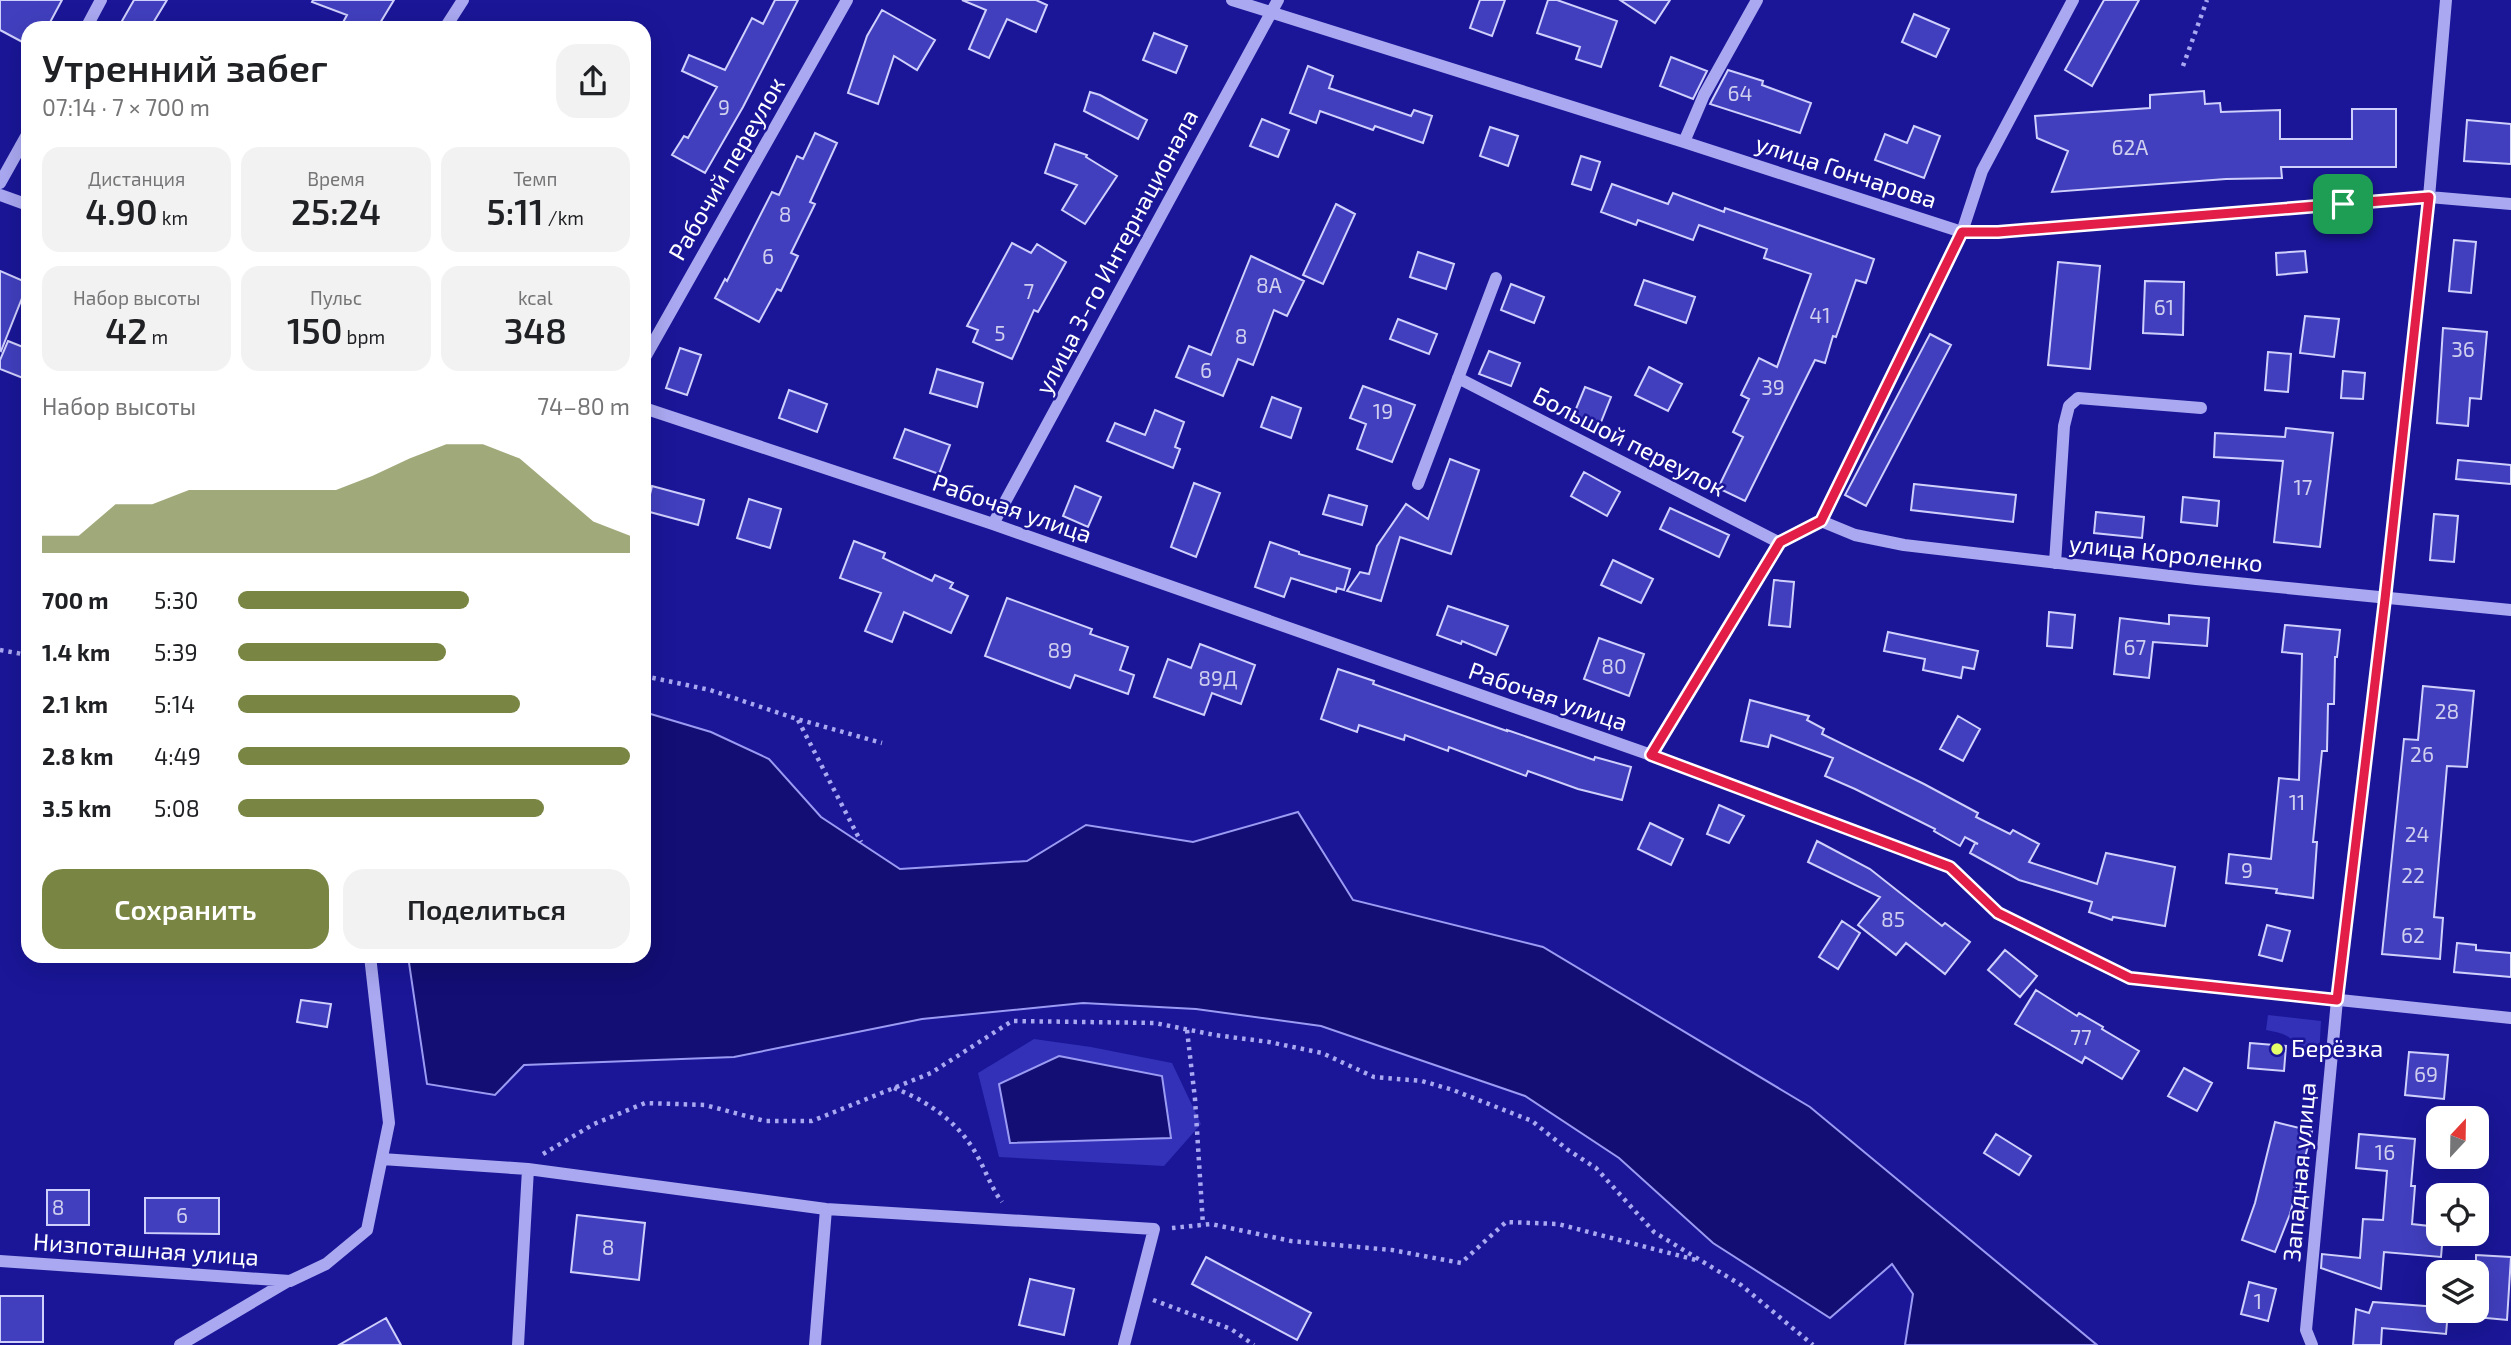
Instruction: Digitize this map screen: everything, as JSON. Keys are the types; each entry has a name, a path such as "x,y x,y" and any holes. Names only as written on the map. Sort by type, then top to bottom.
{"street":[{"path":"90,21 101,0"},
{"path":"450,21 463,0"},
{"name":"Рабочий переулок","path":"651,347 847,0"},
{"name":"улица Гончарова","path":"1231,0 1962,232 1998,232 2429,197 2511,204"},
{"name":"улица 3-го Интернационала","path":"993,524 1278,0"},
{"path":"1684,142 1704,95 1757,0"},
{"path":"1651,755 1780,542 1821,521 1962,232 1982,171 2073,0"},
{"name":"Западная улица","path":"2312,1345 2306,1329 2337,1000 2429,197 2446,0"},
{"path":"0,183 21,146"},
{"path":"0,195 21,202"},
{"path":"1418,484 1496,278"},
{"name":"Большой переулок","path":"1458,378 1780,542"},
{"path":"2055,563 2064,426 2069,406 2078,398 2202,408"},
{"name":"Рабочая улица","path":"651,410 993,524 1651,755 1950,867 1998,913 2130,978 2511,1018"},
{"name":"улица Короленко","path":"1821,521 1855,535 1904,545 2385,599 2511,610"},
{"name":"Низпоташная улица","path":"180,1345 289,1281 326,1264 367,1230 389,1123 371,963"},
{"path":"382,1159 528,1169 825,1209 1154,1230 1124,1345"},
{"path":"518,1345 528,1169"},
{"path":"814,1345 825,1209"},
{"name":"Низпоташная улица","path":"0,1261 289,1281"}],"path":[{"path":"2183,66 2207,0"},
{"path":"0,650 21,654"},
{"path":"651,678 709,690 882,743"},
{"path":"797,719 861,842"},
{"path":"528,1169 546,1151 582,1131 645,1103 705,1105 765,1121 812,1121 931,1073 1012,1021 1155,1023 1322,1053 1374,1077 1422,1081 1453,1090 1532,1121 1596,1168 1654,1231 1749,1292 1813,1345"},
{"path":"1187,1030 1195,1099 1203,1225"},
{"path":"894,1088 920,1098 958,1128 979,1158 994,1192 1015,1221"},
{"path":"1154,1230 1211,1224 1292,1241 1392,1250 1461,1263 1506,1222 1558,1224 1703,1262"},
{"path":"1136,1293 1231,1329 1254,1345"}],"shaded area":[{"path":"651,714 711,732 769,759 821,817 900,869 1027,861 1086,825 1193,842 1298,812 1353,900 1543,947 1810,1107 2097,1345 1905,1345 1913,1294 1892,1264 1830,1318 1713,1243 1619,1158 1525,1096 1321,1026 1196,1009 1083,1003 922,1019 734,1057 524,1065 495,1095 427,1084 409,963 651,963"},
{"path":"2268,1015 2321,1021 2319,1058 2298,1055 2292,1040 2283,1034 2266,1030"},
{"path":"1034,1039 1172,1063 1201,1124 1164,1166 999,1157 978,1073"},
{"path":"1059,1056 1162,1076 1171,1138 1010,1143 999,1084"}],"building":[{"path":"0,0 62,0 51,21 21,21 21,41 0,30"},
{"path":"134,0 167,0 154,21 122,21"},
{"path":"394,0 381,21 344,21 347,15 312,2"},
{"path":"775,0 798,0 743,107 705,173 672,155 684,136 688,138 717,87 682,71 689,55 725,70 752,18 763,24"},
{"path":"962,0 1036,0 1047,5 1036,32 1007,19 989,58 969,49 986,10"},
{"path":"1480,0 1505,0 1492,36 1470,28"},
{"path":"1548,0 1557,0 1617,21 1601,67 1576,59 1580,47 1537,33"},
{"path":"1620,0 1670,0 1655,23"},
{"path":"2104,0 2139,0 2092,86 2065,70"},
{"path":"882,10 935,40 917,70 894,56 878,104 848,93 867,36"},
{"path":"1914,14 1949,29 1936,57 1902,42"},
{"path":"1154,33 1187,46 1176,73 1143,60"},
{"path":"1671,57 1707,71 1693,99 1660,86"},
{"path":"1308,66 1333,76 1329,88 1411,116 1414,110 1432,116 1423,143 1375,126 1373,130 1320,111 1316,123 1290,113"},
{"path":"1728,70 1763,81 1762,85 1811,103 1800,133 1710,104"},
{"path":"2204,91 2205,104 2220,103 2221,112 2280,110 2280,139 2352,139 2352,109 2396,109 2396,167 2281,167 2282,178 2226,179 2052,192 2068,151 2037,138 2035,116 2150,108 2150,95"},
{"path":"1090,92 1147,120 1138,139 1084,111"},
{"path":"1262,119 1289,130 1278,157 1250,146"},
{"path":"2467,120 2511,124 2511,164 2464,161"},
{"path":"1914,126 1940,136 1924,178 1875,160 1885,134 1907,143"},
{"path":"1490,127 1518,136 1508,166 1480,156"},
{"path":"815,133 837,143 810,202 815,204 791,253 798,256 781,291 777,289 759,322 715,298 725,279 727,281 772,192 779,195 797,156 803,159"},
{"path":"1055,144 1087,155 1086,157 1117,176 1085,224 1062,210 1077,185 1045,173"},
{"path":"1581,156 1600,162 1591,190 1572,184"},
{"path":"1612,184 1668,204 1673,193 1724,212 1725,208 1874,259 1866,283 1856,280 1825,363 1815,360 1745,501 1718,488 1743,437 1733,432 1749,399 1741,395 1759,358 1777,367 1811,274 1764,258 1767,249 1699,225 1693,240 1638,220 1636,225 1601,212"},
{"path":"1336,204 1355,214 1323,284 1303,275"},
{"path":"2454,240 2476,242 2471,293 2449,291"},
{"path":"1012,243 1031,253 1037,244 1066,262 1038,312 1034,310 1012,359 973,342 978,330 967,326"},
{"path":"2305,251 2307,272 2277,275 2276,253"},
{"path":"1418,252 1454,264 1446,289 1410,277"},
{"path":"1251,256 1304,281 1287,316 1274,310 1253,365 1238,359 1223,396 1176,377 1189,346 1211,355"},
{"path":"2058,262 2100,266 2090,369 2048,365"},
{"path":"0,271 21,280 21,301 0,350"},
{"path":"1644,280 1695,297 1686,323 1635,305"},
{"path":"2145,281 2184,282 2183,335 2143,333"},
{"path":"1511,284 1544,297 1534,323 1501,310"},
{"path":"2305,316 2339,319 2334,357 2300,353"},
{"path":"1398,319 1437,334 1429,354 1390,339"},
{"path":"2443,328 2487,332 2481,399 2470,398 2468,426 2437,423"},
{"path":"1930,334 1951,345 1866,506 1845,495"},
{"path":"8,341 21,346 21,377 0,369 0,360"},
{"path":"680,348 701,355 687,395 666,388"},
{"path":"1489,351 1520,363 1511,386 1479,374"},
{"path":"2268,352 2291,354 2288,392 2265,390"},
{"path":"1649,367 1682,384 1668,411 1635,395"},
{"path":"937,369 983,383 977,407 930,393"},
{"path":"2343,371 2365,373 2363,399 2341,398"},
{"path":"1363,386 1415,405 1392,462 1357,449 1366,424 1350,418"},
{"path":"1585,387 1611,397 1599,427 1573,416"},
{"path":"789,390 827,404 817,432 779,418"},
{"path":"1272,397 1301,408 1291,438 1261,427"},
{"path":"1155,410 1184,422 1175,447 1180,449 1173,468 1107,441 1115,423 1145,435"},
{"path":"2286,428 2333,433 2320,547 2274,542 2283,461 2214,457 2215,433 2285,437"},
{"path":"905,429 950,445 939,474 894,458"},
{"path":"1450,459 1479,470 1451,554 1400,537 1381,601 1347,591 1360,572 1369,574 1377,546 1406,504 1428,519"},
{"path":"2458,460 2511,465 2511,484 2456,479"},
{"path":"1584,472 1620,492 1607,516 1571,496"},
{"path":"1194,483 1220,493 1196,557 1171,547"},
{"path":"1914,484 2016,495 2013,522 1911,510"},
{"path":"652,486 704,500 698,525 651,512"},
{"path":"1075,486 1101,497 1088,527 1063,516"},
{"path":"1329,495 1367,506 1362,525 1323,514"},
{"path":"2183,497 2219,501 2217,526 2181,522"},
{"path":"749,499 781,509 770,548 737,538"},
{"path":"1670,508 1729,535 1719,557 1660,529"},
{"path":"2096,512 2144,517 2142,538 2094,533"},
{"path":"2434,514 2458,516 2454,562 2430,560"},
{"path":"854,541 885,553 883,558 932,581 935,575 953,583 950,588 968,596 951,633 904,612 892,642 865,631 881,593 840,578"},
{"path":"1270,542 1350,569 1344,590 1337,588 1336,592 1291,578 1284,597 1255,587"},
{"path":"1613,560 1653,579 1641,603 1601,585"},
{"path":"1774,580 1794,582 1790,627 1769,625"},
{"path":"1007,598 1092,629 1090,634 1128,647 1120,670 1134,675 1128,694 1075,675 1070,688 985,656"},
{"path":"1448,606 1508,626 1496,655 1462,641 1461,644 1437,635"},
{"path":"2049,612 2075,615 2072,648 2047,646"},
{"path":"2169,615 2209,618 2207,646 2153,642 2149,678 2114,674 2120,618 2169,624"},
{"path":"2285,625 2340,630 2335,657 2334,704 2328,704 2327,751 2322,751 2313,842 2317,842 2313,898 2276,893 2277,889 2226,883 2229,854 2271,859 2279,778 2299,780 2302,654 2282,652"},
{"path":"1888,632 1978,651 1974,669 1963,667 1961,678 1923,670 1925,659 1884,651"},
{"path":"1599,638 1644,654 1629,696 1584,679"},
{"path":"1200,644 1255,665 1241,704 1212,693 1204,715 1154,697 1168,659 1191,668"},
{"path":"1338,669 1507,731 1594,760 1595,757 1631,767 1622,800 1578,789 1528,771 1526,776 1449,747 1448,751 1405,735 1404,740 1359,725 1357,732 1321,719"},
{"path":"2423,686 2474,691 2467,767 2447,766 2434,917 2443,918 2440,959 2382,954 2404,739 2418,740"},
{"path":"1750,700 1809,716 1807,720 1824,729 1822,734 1978,813 1976,817 2010,834 2013,830 2039,844 2029,862 2097,884 2106,853 2175,867 2165,926 2113,917 2112,920 2089,912 2092,902 2019,880 1970,853 1975,843 1978,844 1965,837 1960,846 1934,831 1935,829 1825,776 1833,758 1771,735 1768,747 1741,741"},
{"path":"1958,716 1980,729 1963,761 1940,749"},
{"path":"1719,805 1744,816 1729,843 1707,834"},
{"path":"1650,823 1683,839 1671,865 1638,849"},
{"path":"1817,841 1870,869 1942,926 1945,923 1970,942 1945,974 1906,943 1896,955 1858,925 1880,897 1808,862"},
{"path":"1842,921 1860,933 1838,969 1819,957"},
{"path":"2267,925 2290,931 2282,961 2259,955"},
{"path":"2457,943 2476,945 2476,950 2511,953 2511,977 2454,972"},
{"path":"2005,950 2037,976 2020,997 1988,970"},
{"path":"2036,990 2077,1016 2079,1013 2103,1027 2102,1029 2139,1051 2122,1079 2085,1057 2082,1063 2015,1024"},
{"path":"301,1000 331,1004 327,1027 297,1022"},
{"path":"2250,1043 2286,1046 2284,1071 2248,1068"},
{"path":"2409,1052 2448,1055 2444,1099 2405,1095"},
{"path":"2184,1068 2212,1083 2197,1111 2168,1096"},
{"path":"2275,1122 2312,1131 2290,1214 2275,1252 2242,1240 2255,1203"},
{"path":"1996,1134 2031,1156 2019,1175 1984,1153"},
{"path":"2359,1134 2415,1139 2411,1186 2415,1186 2412,1224 2426,1226 2426,1246 2442,1246 2441,1257 2384,1252 2381,1289 2321,1268 2322,1254 2360,1258 2363,1219 2383,1220 2387,1171 2356,1168"},
{"path":"47,1190 89,1190 89,1225 47,1225"},
{"path":"145,1198 219,1198 219,1234 145,1233"},
{"path":"577,1215 645,1223 639,1280 571,1272"},
{"path":"2476,1255 2511,1257 2507,1320 2489,1318 2489,1260 2476,1260"},
{"path":"1206,1257 1311,1313 1297,1340 1192,1284"},
{"path":"1030,1279 1074,1289 1064,1335 1019,1325"},
{"path":"2249,1282 2276,1289 2268,1321 2241,1314"},
{"path":"0,1296 43,1296 43,1342 0,1342"},
{"path":"2373,1302 2426,1306 2426,1323 2447,1323 2446,1334 2382,1328 2381,1345 2353,1345 2356,1309 2369,1313"},
{"path":"386,1318 401,1345 339,1345"}],"place":[{"name":"Берёзка","path":"2277,1049"}],"route":[{"path":"2429,197 2337,1000 2130,978 1998,913 1950,867 1651,755 1780,542 1821,521 1962,232 1998,232 2343,204 2429,197"}]}
